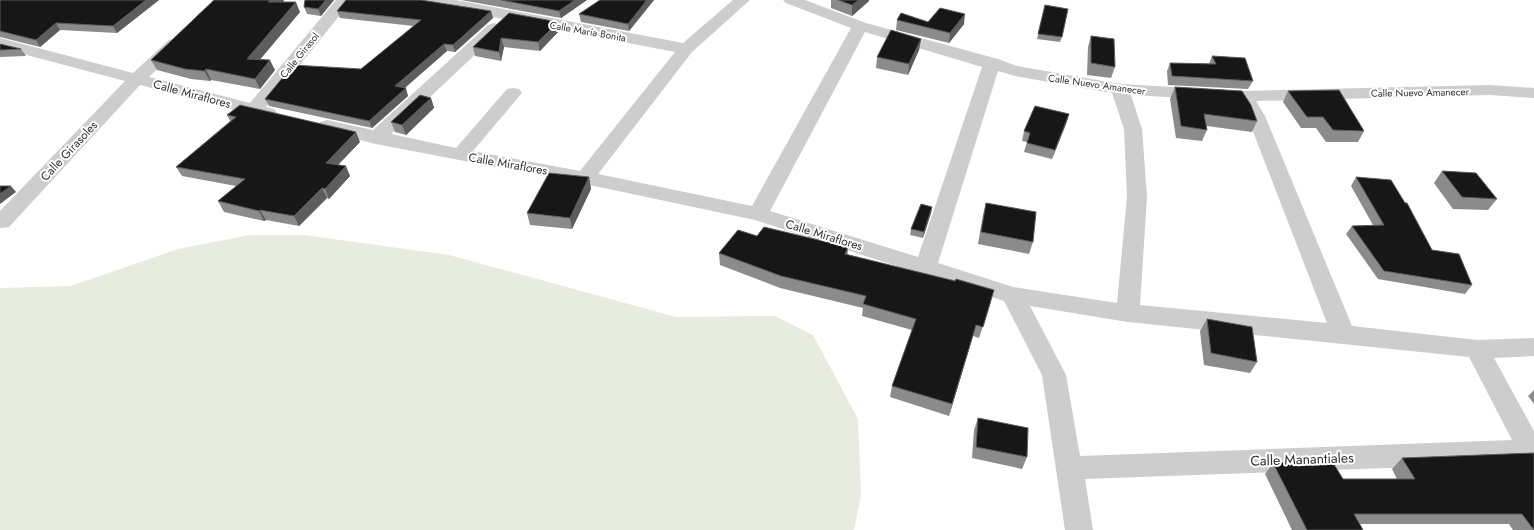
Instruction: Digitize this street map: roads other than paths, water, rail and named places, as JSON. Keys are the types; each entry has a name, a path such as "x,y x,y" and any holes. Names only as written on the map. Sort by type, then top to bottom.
{"street":[{"name":"Calle Girasol","path":"254,110 344,0"},
{"name":"Calle María Bonita","path":"420,0 686,49"},
{"path":"586,178 686,49 742,0"},
{"name":"Calle Nuevo Amanecer","path":"792,0 860,26 992,63 1015,71 1120,89 1244,96 1490,90 1534,93"},
{"path":"563,26 580,14"},
{"path":"376,138 507,16"},
{"path":"758,214 860,26"},
{"name":"Calle Girasoles","path":"2,222 136,79 186,32"},
{"name":"Calle Miraflores","path":"3,47 285,117"},
{"path":"926,268 992,63"},
{"path":"1120,89 1134,129 1137,197 1128,313"},
{"path":"460,155 513,93"},
{"path":"1244,96 1256,116 1343,334"},
{"name":"Calle Miraflores","path":"308,122 376,138 586,178 758,214 1013,295 1128,313 1477,349 1534,347"},
{"path":"1013,295 1054,375 1079,530"},
{"path":"1477,349 1533,453"},
{"name":"Calle Manantiales","path":"1069,468 1533,453"}]}
